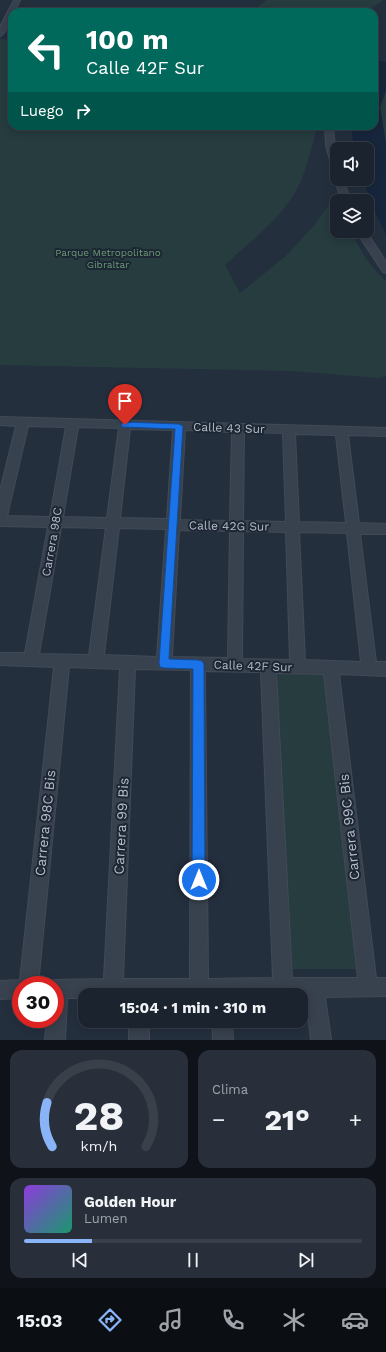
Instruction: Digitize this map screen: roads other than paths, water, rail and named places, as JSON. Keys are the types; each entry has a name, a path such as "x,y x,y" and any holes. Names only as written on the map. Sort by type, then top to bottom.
{"street":[{"path":"2,35 8,21"},
{"path":"329,130 330,146"},
{"path":"365,238 386,270"},
{"name":"Calle 43 Sur","path":"0,421 386,432"},
{"path":"0,517 23,422"},
{"name":"Carrera 98C","path":"31,660 73,424"},
{"path":"96,662 125,425"},
{"path":"164,663 179,426"},
{"path":"235,665 238,428"},
{"path":"289,430 298,667"},
{"path":"342,431 369,669"},
{"name":"Calle 42G Sur","path":"0,521 386,529"},
{"name":"Calle 42F Sur","path":"0,659 386,669"},
{"name":"Carrera 98C Bis","path":"30,976 62,661"},
{"name":"Carrera 99 Bis","path":"113,988 128,662"},
{"path":"198,664 199,988"},
{"path":"268,666 283,987"},
{"name":"Carrera 99C Bis","path":"331,668 377,987"},
{"path":"314,987 321,1040"},
{"path":"268,988 377,987"},
{"path":"0,990 12,989"},
{"path":"64,989 78,989"},
{"path":"54,1028 54,1040"},
{"path":"139,1028 139,1040"},
{"path":"222,1028 223,1040"}],"water":[{"path":"378,61 386,62 386,90 380,107 386,144 386,235 374,210 374,194 368,194 365,186 374,186 374,142 353,142 352,130 378,130"}],"park label":[{"name":"Parque Metropolitano Gibraltar","path":"108,258"}]}
